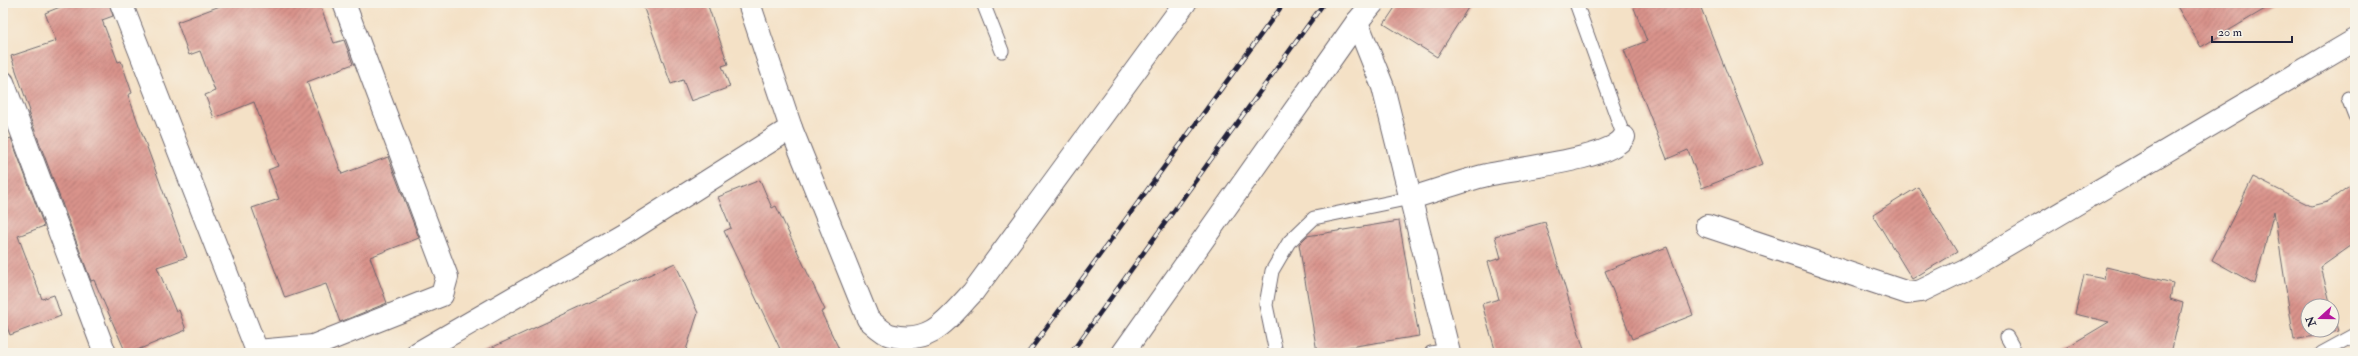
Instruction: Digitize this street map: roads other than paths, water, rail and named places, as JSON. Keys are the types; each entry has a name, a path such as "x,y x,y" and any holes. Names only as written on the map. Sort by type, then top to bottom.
{"street":[{"path":"110,3 243,353"},
{"path":"121,3 257,350 313,346 442,295 447,277 344,3"},
{"path":"749,3 791,128 868,319 889,335 919,338 941,325 973,292 1185,3"},
{"path":"1123,353 1357,22 1373,3"},
{"path":"1357,22 1383,87 1411,198 1443,352"},
{"path":"1707,226 1908,293 1921,291 1964,270 2355,40"},
{"path":"3,82 105,353"},
{"path":"418,353 624,234 791,128"},
{"path":"1411,198 1487,175 1579,158 1616,146 1624,138"}],"lane":[{"path":"983,3 1002,51"},
{"path":"1576,3 1624,138"},
{"path":"2348,98 2355,116"},
{"path":"1276,353 1266,305 1272,271 1289,242 1314,218 1411,198"},
{"path":"2322,353 2355,335"},
{"path":"2007,337 2016,353"}],"railway":[{"path":"1028,353 1284,3"},
{"path":"1071,353 1324,3"}]}
